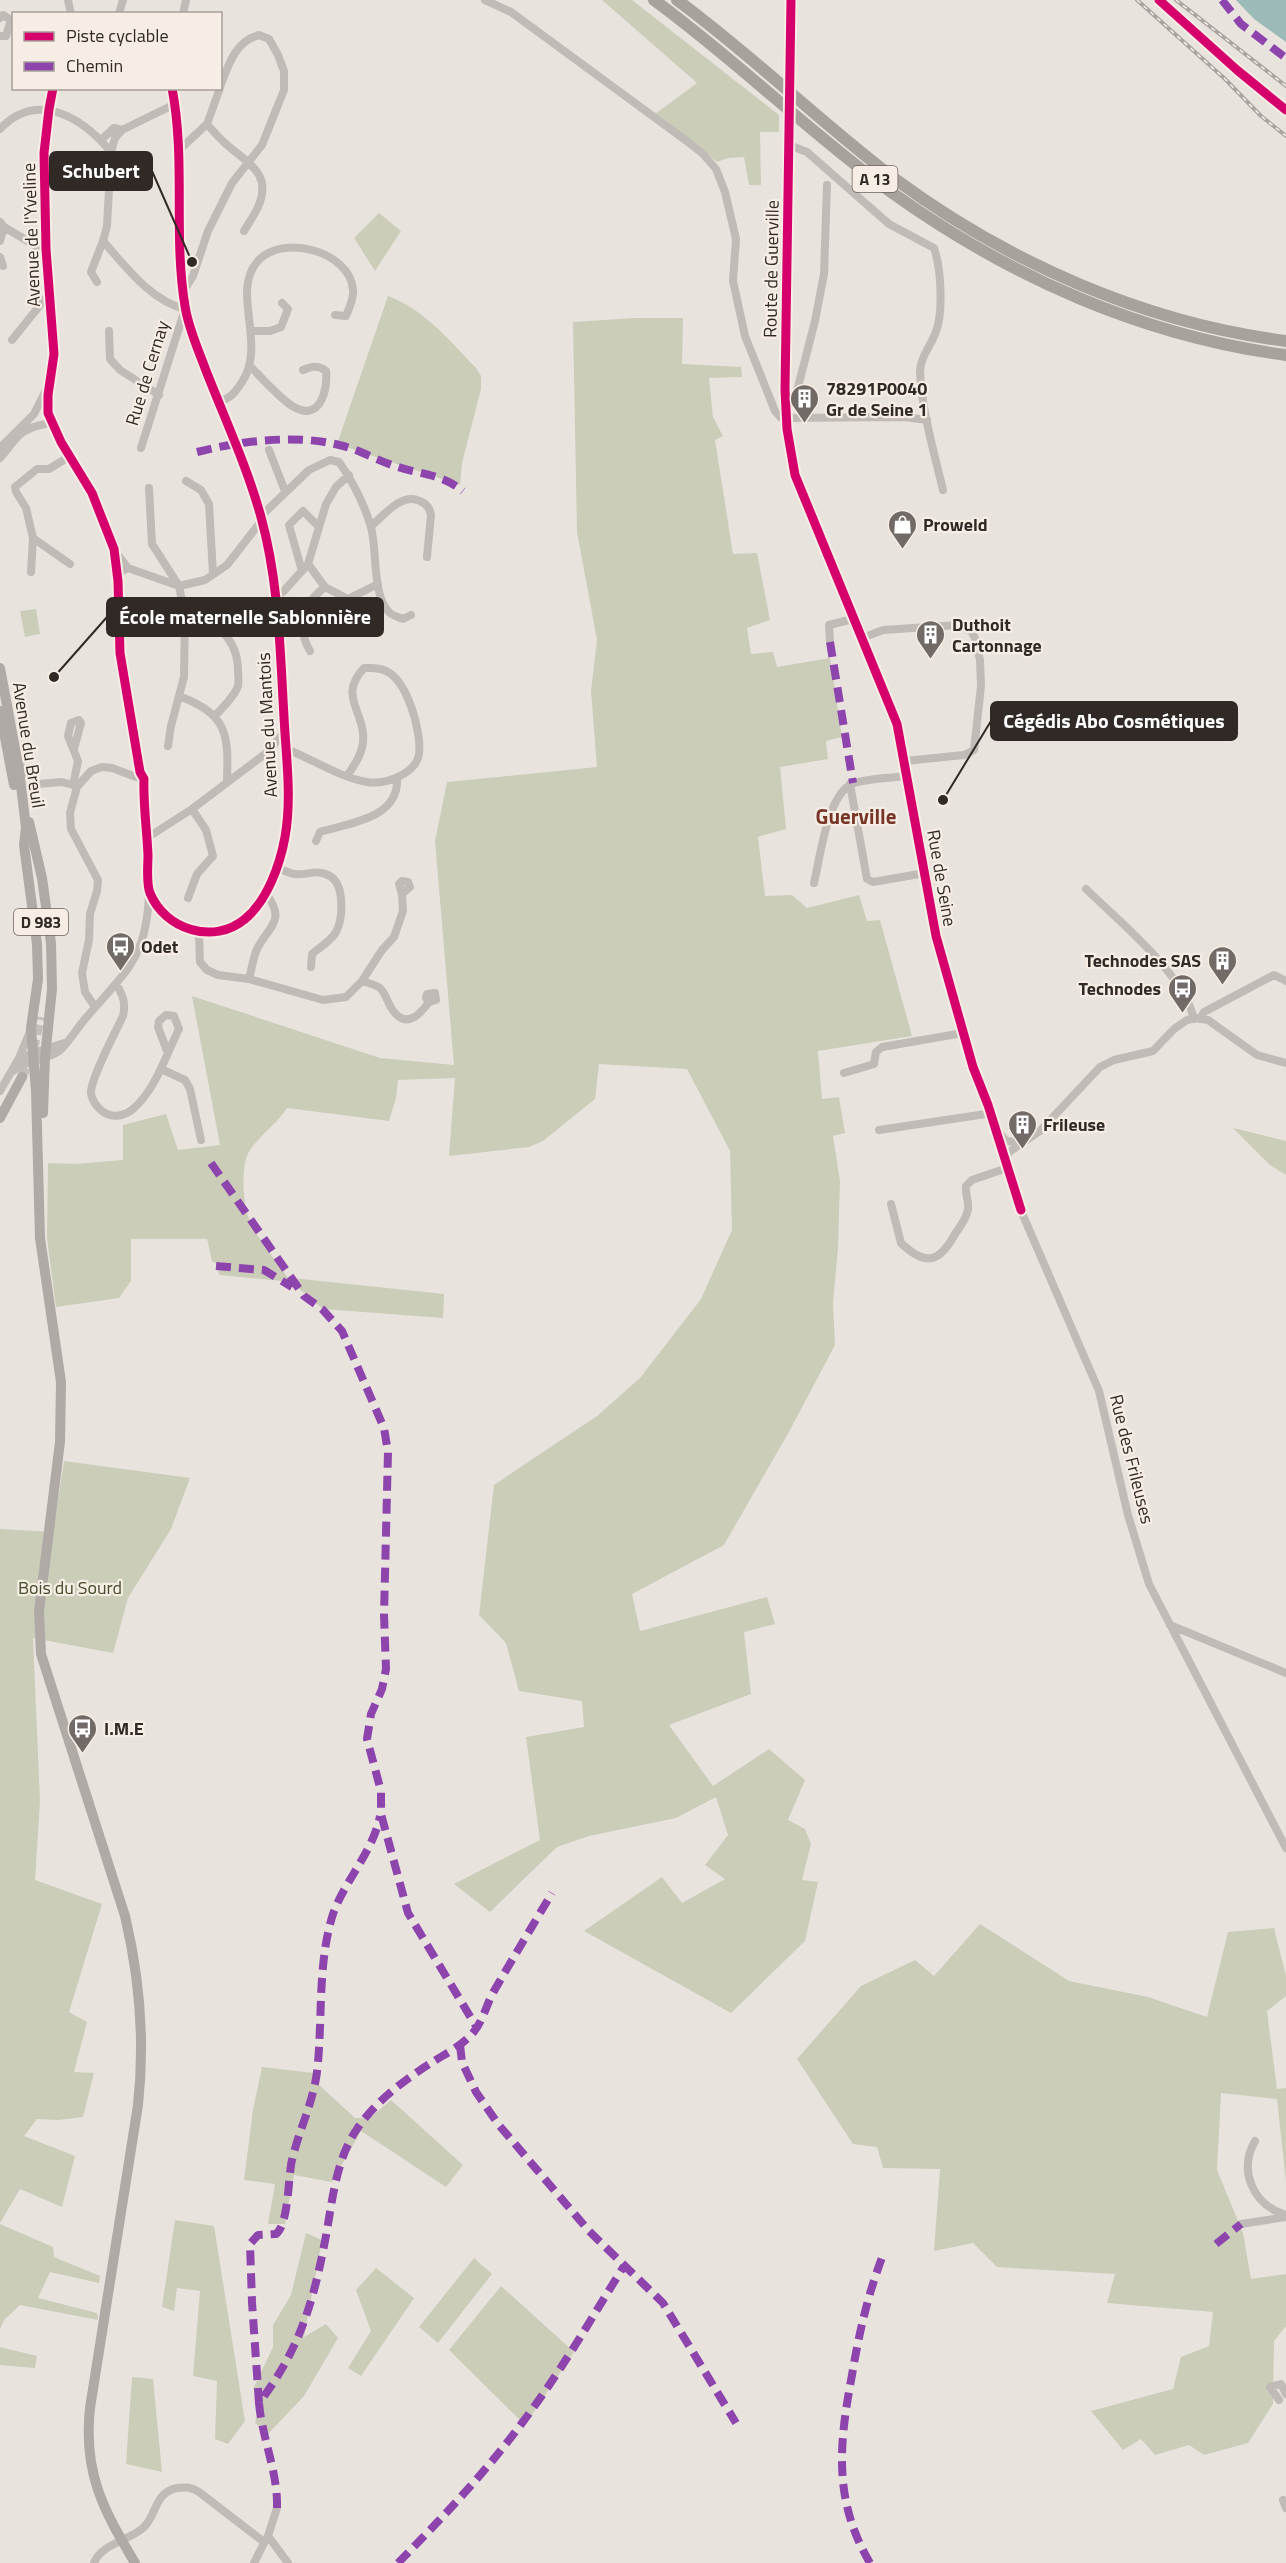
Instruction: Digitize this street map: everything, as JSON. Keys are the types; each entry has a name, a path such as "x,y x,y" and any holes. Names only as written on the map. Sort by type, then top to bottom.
{"highway":[{"name":"A 13","path":"654,0 848,158 924,214 1016,270 1143,323 1226,344 1286,355"},
{"name":"A 13","path":"677,0 859,150 932,204 1021,257 1053,273 1148,310 1228,331 1286,341"}],"main road":[{"path":"1159,0 1237,70 1286,110"},
{"name":"Avenue du Breuil","path":"0,668 17,762 42,938 43,979 40,1017"},
{"name":"Avenue du Breuil","path":"0,711 12,773 26,827"},
{"path":"17,762 42,878 51,943 52,990 45,1053 42,1148 38,1182"},
{"path":"26,827 24,845 37,944 38,979 31,1028 41,1253 57,1348 62,1405 58,1462 39,1602 40,1637 78,1755 102,1844 125,1916 140,2004 141,2061 138,2105 90,2408 89,2458 98,2494 135,2563"},
{"path":"0,1118 17,1074"}],"street":[{"path":"484,0 511,12 703,154 716,169 736,239 733,281 745,336 775,411 781,418 904,417 927,420"},
{"path":"790,79 791,0"},
{"path":"0,18 3,15 11,20 6,36 0,36"},
{"path":"183,292 193,276 208,231 232,183 262,146 284,90 284,71 269,39 259,35 251,37 239,46 230,61 222,83"},
{"name":"Avenue de l'Yveline","path":"45,420 54,354 46,252 44,153 48,109 53,90"},
{"path":"103,241 153,293 166,303 185,309 179,242 178,151 172,90"},
{"path":"178,151 207,124 219,90"},
{"path":"98,282 91,272 107,226 111,152 115,138 122,130 175,104"},
{"path":"0,129 19,113 48,109 57,111 101,140 111,152"},
{"name":"Route de Guerville","path":"786,417 789,120"},
{"path":"207,124 225,144 248,161 259,173 262,188 259,206 244,231"},
{"path":"101,140 114,128 122,130"},
{"path":"789,145 803,149 889,224 934,248 937,257 940,315 936,333 922,359 920,370 927,420 943,490"},
{"path":"785,407 797,391 824,274 827,185"},
{"path":"0,242 2,224 46,252"},
{"path":"218,402 232,397 245,378 252,356 252,332 246,290 256,262 271,251 288,246 310,248 329,257 350,279 353,288 346,316 335,315"},
{"path":"12,340 49,294"},
{"path":"252,332 270,331 281,327 288,309 282,303"},
{"name":"Rue de Cernay","path":"141,447 185,309"},
{"name":"Avenue du Mantois","path":"185,309 261,518 267,541 277,594 289,812 285,839 276,867 266,893 252,914 237,926 216,932 199,933"},
{"path":"109,331 110,358 120,370 159,395"},
{"path":"249,365 295,408 306,410 318,406 323,401 327,381 326,371 321,367 311,366 303,370"},
{"name":"Avenue de l'Yveline","path":"0,448 34,413 50,380"},
{"path":"45,420 34,421 34,413 42,410 45,420 55,431 92,493 114,549 120,653 138,775"},
{"name":"Rue de Seine","path":"786,417 793,463 802,495 897,724 936,936 973,1067 994,1123 999,1149"},
{"path":"0,458 19,434 45,420"},
{"path":"269,450 285,491"},
{"path":"31,572 33,538 26,508 15,487 37,469 50,469 70,456"},
{"path":"114,549 129,568 179,586 205,580 227,565 261,518 285,491 309,470 330,460 339,462 355,484 371,526 378,584 384,604 390,613 403,619 411,615"},
{"path":"277,594 283,592 308,564 331,496 336,487 349,475"},
{"path":"186,481 201,490 209,504 213,574"},
{"path":"149,488 152,544 179,586 185,615 184,677 168,746"},
{"path":"371,526 401,500 414,498 424,502 431,510 427,557"},
{"path":"302,571 289,525 303,512 319,527"},
{"path":"249,537 258,537 267,541"},
{"path":"33,538 70,564"},
{"path":"308,564 325,587 348,599 378,584"},
{"path":"117,574 129,568"},
{"path":"310,651 303,635 304,612 310,598 325,587"},
{"path":"185,615 199,617 216,625 230,639 238,662 238,686 215,716"},
{"path":"830,642 829,625 853,619"},
{"path":"862,638 883,630 958,625 971,631 975,639 980,660 981,686 974,750 964,755 905,761"},
{"path":"269,752 286,751 346,776 369,783 396,779 413,766 419,755 418,734 412,708 401,685 389,672 376,668 364,668 356,677 352,688 352,702 363,733 363,746 357,762 346,776"},
{"path":"179,696 203,706 215,716 223,729 226,743 227,780"},
{"path":"147,834 153,834 192,809 227,780 269,752 285,731"},
{"path":"74,749 79,767 70,813 71,829 98,880 90,914 90,940 82,973 85,992 95,1007"},
{"path":"17,762 37,784 62,782 75,786"},
{"path":"19,1058 59,1051 131,966 144,941 148,922 149,892 143,774 138,775 102,767 91,771 75,786"},
{"path":"814,883 831,814 840,793 850,784 908,776"},
{"path":"315,841 320,832 377,814 391,804 397,791 396,779"},
{"path":"850,784 867,879 873,882 924,873"},
{"path":"188,898 197,874 213,855 206,830 192,809"},
{"path":"276,867 295,875 320,872 331,876 338,882 340,923 334,934 312,954 311,967"},
{"path":"1086,889 1155,956 1190,1003 1197,1019"},
{"path":"149,892 165,915 199,933 200,962 207,969 218,975 249,979 323,1000 346,997 362,981 382,950 394,937 403,911 402,894"},
{"path":"249,979 258,948 276,921 274,906 266,893"},
{"path":"148,922 165,915"},
{"path":"1197,1019 1204,1012 1274,975 1286,981"},
{"path":"362,981 378,987 394,1013 402,1018 411,1019 420,1015 429,1002"},
{"path":"116,984 125,1006 123,1016 92,1086 93,1101 108,1114 117,1116 128,1113 139,1103 161,1069 167,1051"},
{"path":"999,1149 1027,1139 1044,1128 1100,1068 1114,1060 1150,1053 1178,1025 1197,1019 1208,1020 1257,1054 1286,1064"},
{"path":"17,1074 19,1058 31,1028"},
{"path":"844,1073 874,1064 876,1052 882,1047 963,1033"},
{"path":"17,1074 20,1065 33,1056"},
{"path":"0,1091 27,1067 34,1072"},
{"path":"973,1067 986,1114 1005,1167"},
{"path":"161,1069 185,1080 190,1089 201,1140"},
{"path":"879,1130 986,1114"},
{"path":"994,1123 1003,1138 1014,1145"},
{"path":"1005,1167 1008,1154 1014,1145"},
{"path":"891,1204 901,1243 920,1256 928,1259 937,1257 945,1252 968,1213 966,1186 980,1177 1005,1167"},
{"name":"Rue des Frileuses","path":"1005,1167 1021,1210 1099,1391 1142,1564 1170,1625 1286,1848"},
{"path":"1170,1625 1286,1673"},
{"path":"1255,2141 1246,2162 1250,2183 1261,2201 1273,2211 1286,2216"},
{"path":"1241,2224 1286,2216"},
{"path":"94,2563 100,2553 142,2529 163,2495 172,2489 183,2487 192,2487 200,2492 266,2539 288,2563"},
{"path":"254,2563 266,2539 277,2508"}],"green space":[{"path":"602,0 632,0 779,115 779,132 760,132 761,185 749,185 744,157 728,158 717,162 655,114 697,83"},
{"path":"379,213 401,231 375,271 354,238"},
{"path":"388,296 425,317 476,368 481,376 481,389 462,463 460,485 337,444"},
{"path":"683,318 682,364 741,367 742,377 709,378 713,417 723,436 715,440 733,554 757,553 770,620 747,628 751,654 773,652 777,667 830,658 842,737 826,741 828,759 780,767 786,829 758,837 765,896 792,895 807,908 859,895 867,921 880,920 912,1036 818,1051 822,1099 839,1097 845,1133 833,1136 840,1181 838,1249 833,1303 835,1345 790,1430 724,1545 632,1594 640,1631 767,1597 775,1624 744,1632 751,1694 669,1725 713,1786 769,1749 805,1780 788,1820 805,1829 811,1844 802,1880 818,1882 805,1941 731,2013 584,1931 662,1877 682,1903 725,1879 705,1865 728,1835 716,1797 676,1818 589,1836 557,1847 490,1912 454,1884 540,1840 526,1737 584,1727 582,1701 519,1691 506,1643 479,1615 494,1485 597,1416 640,1378 701,1299 732,1230 730,1151 687,1069 599,1064 595,1099 543,1141 529,1147 449,1156 455,1078 398,1080 396,1098 389,1121 287,1108 250,1150 244,1174 245,1203 249,1219 288,1278 282,1281 219,1275 217,1264 212,1261 207,1239 131,1239 131,1281 119,1298 56,1307 47,1238 48,1163 75,1164 123,1160 123,1125 166,1114 178,1150 220,1145 192,996 380,1058 454,1065 435,841 447,782 597,767 591,691 597,640 577,532 573,322"},
{"path":"36,609 40,634 25,637 20,611"},
{"path":"1233,1128 1286,1141 1286,1175 1270,1165"},
{"path":"292,1278 444,1294 443,1318 323,1309 291,1282"},
{"name":"Bois du Sourd","path":"64,1461 190,1478 171,1529 128,1598 113,1653 33,1638 40,1801 35,1880 102,1904 69,2012 87,2022 74,2072 94,2073 83,2117 58,2120 37,2119 24,2136 75,2156 62,2207 20,2189 0,2223 0,1529 53,1532"},
{"path":"980,1924 1069,1981 1148,1997 1207,2017 1228,1932 1274,1928 1286,1976 1286,1996 1267,2011 1277,2089 1286,2088 1286,2182 1277,2099 1221,2093 1217,2170 1243,2233 1251,2279 1286,2274 1286,2326 1274,2341 1273,2404 1248,2443 1204,2455 1189,2445 1155,2455 1141,2439 1123,2450 1091,2411 1173,2389 1181,2357 1209,2346 1213,2312 1107,2303 1115,2274 997,2267 973,2243 934,2251 940,2169 883,2168 877,2147 853,2144 797,2059 861,1986 915,1960 934,1976"},
{"path":"262,2067 314,2073 318,2084 355,2118 370,2118 391,2100 463,2165 446,2187 361,2131 332,2182 294,2175 285,2224 268,2224 275,2184 244,2180 253,2110"},
{"path":"175,2220 214,2226 245,2421 228,2444 215,2439 217,2381 193,2376 200,2291 177,2288 174,2311 162,2307"},
{"path":"0,2224 53,2247 54,2257 100,2276 99,2283 50,2272 38,2298 97,2313 98,2320 20,2305 4,2320 0,2329"},
{"path":"306,2233 322,2240 304,2337 326,2324 338,2338 304,2396 268,2434 255,2423 261,2398 253,2389 273,2347 273,2325 291,2295"},
{"path":"474,2258 492,2274 438,2343 419,2327"},
{"path":"376,2268 414,2298 361,2376 348,2368 371,2331 356,2290"},
{"path":"501,2286 574,2352 525,2425 449,2350"},
{"path":"0,2347 37,2356 35,2368 0,2365"},
{"path":"132,2377 153,2379 162,2472 126,2464"}],"water":[{"path":"1236,0 1286,0 1286,42 1254,19"}],"tunnel":[{"path":"22,1077 34,1045 40,1017"}],"railway":[{"path":"1137,0 1225,79 1261,116 1286,136"},
{"path":"1176,0 1286,86"}],"marked path":[{"path":"1222,0 1241,24 1286,58"},
{"path":"197,452 268,440 322,442 346,447 395,466 438,478 463,491"},
{"path":"830,642 853,783"},
{"path":"211,1163 304,1296 322,1309 342,1331 384,1428 388,1452 384,1615 386,1669 382,1689 371,1714 367,1739 381,1791 381,1814 408,1913 477,2028"},
{"path":"216,1266 264,1270 292,1287"},
{"path":"259,2403 250,2244 258,2235 276,2234 283,2220 292,2160 317,2072 322,1972 328,1933 338,1902 371,1842 380,1816"},
{"path":"277,2508 273,2468 259,2403 284,2366 308,2310 319,2268 335,2186 349,2142 364,2119 400,2084 460,2045 474,2032 494,1991 552,1893"},
{"path":"460,2045 462,2062 476,2092 498,2124 589,2231 663,2303 736,2423"},
{"path":"1216,2244 1241,2224"},
{"path":"870,2563 858,2540 850,2517 842,2471 842,2448 858,2344 868,2299 883,2255"},
{"path":"398,2563 447,2512 508,2442 562,2365 624,2266"}],"cycle path":[{"path":"791,0 785,390 787,429 795,475 897,724 936,936 973,1067 988,1105 1021,1210"},
{"path":"1159,0 1237,70 1286,110"},
{"path":"53,90 44,153 46,249 54,354 48,395 48,413 61,442 92,493 114,549 118,581 120,653 140,772 144,779 150,893 157,906 178,924 205,932 233,927 253,911 266,893 276,871 285,837 288,777 278,616 267,542 249,479 196,346 185,306 180,252 178,142 172,90"}],"place":[{"name":"Schubert","path":"192,262"},
{"name":"78291P0040 Gr de Seine 1","path":"805,424"},
{"name":"Proweld","path":"902,550"},
{"name":"Duthoit Cartonnage","path":"931,660"},
{"name":"École maternelle Sablonnière","path":"54,677"},
{"name":"Cégédis Abo Cosmétiques","path":"943,800"},
{"name":"Odet","path":"120,972"},
{"name":"Technodes SAS","path":"1222,986"},
{"name":"Technodes","path":"1182,1014"},
{"name":"Frileuse","path":"1022,1150"},
{"name":"I.M.E","path":"83,1754"}],"district":[{"name":"Guerville","path":"856,816"}]}
